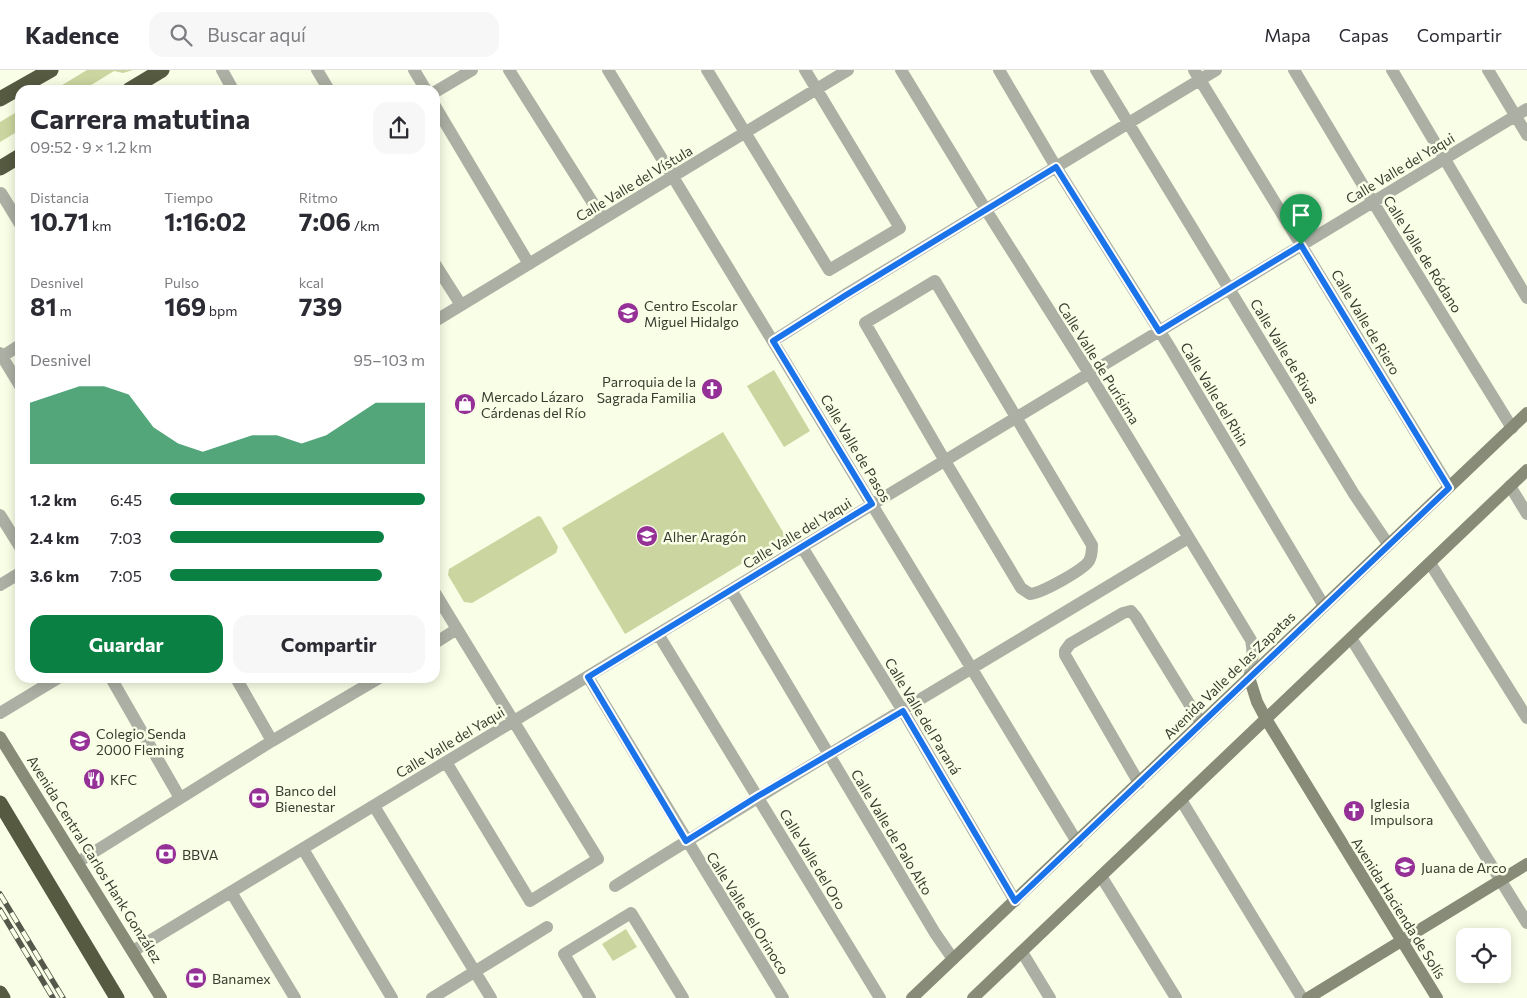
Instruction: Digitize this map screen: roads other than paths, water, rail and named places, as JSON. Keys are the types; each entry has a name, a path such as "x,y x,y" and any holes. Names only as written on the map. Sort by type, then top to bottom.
{"highway":[{"path":"137,85 162,70"},
{"path":"25,85 47,72"},
{"path":"0,100 15,91"},
{"path":"0,168 15,159"},
{"path":"0,803 116,998"},
{"path":"0,993 3,998"}],"main road":[{"name":"Avenida Valle de las Zapatas","path":"912,998 1527,413"},
{"path":"973,998 1527,470"},
{"name":"Avenida Hacienda de Solís","path":"1249,677 1257,702 1266,719 1437,998"},
{"name":"Avenida Central Carlos Hank González","path":"0,737 161,998"},
{"path":"1308,998 1527,864"},
{"name":"Avenida Valle de las Zapatas","path":"924,998 952,959"}],"street":[{"path":"222,70 231,85"},
{"path":"317,70 326,85"},
{"path":"414,70 423,85"},
{"path":"440,89 472,70"},
{"path":"509,70 603,219"},
{"name":"Calle Valle de Pasos","path":"608,70 1077,842"},
{"path":"707,70 829,270 900,228 805,70"},
{"name":"Calle Valle del Vístula","path":"440,318 848,70"},
{"name":"Calle Valle de Purísima","path":"902,70 1250,640 1253,661 1249,677"},
{"name":"Calle Valle del Rhin","path":"999,70 1056,167 1159,331 1324,606"},
{"name":"Calle Valle de Rivas","path":"1096,70 1354,494 1388,544"},
{"path":"773,341 1128,123 1197,75 1216,70"},
{"name":"Calle Valle de Ródano","path":"1294,70 1512,428"},
{"path":"1392,70 1527,298"},
{"path":"1488,70 1527,135"},
{"name":"Calle Valle de Riero","path":"1197,75 1449,488"},
{"name":"Calle Valle del Yaqui","path":"133,952 1527,109"},
{"path":"440,114 529,264"},
{"path":"1,193 15,216"},
{"path":"440,272 461,305"},
{"path":"935,281 1015,418 1092,545 1092,556 1084,566 1041,592 1030,594 1022,588 944,461 865,323 935,281"},
{"path":"15,348 1,356 15,378"},
{"path":"1510,486 1527,514"},
{"path":"0,515 15,539"},
{"path":"615,886 758,796 903,711 1188,538"},
{"name":"Calle Valle del Paraná","path":"802,547 903,711 1015,901"},
{"path":"1430,562 1527,718"},
{"path":"0,585 15,576"},
{"name":"Calle Valle de Palo Alto","path":"731,590 952,959"},
{"path":"440,600 598,859 530,901 446,762"},
{"path":"1139,782 1067,658 1065,651 1070,644 1122,613 1131,612 1136,617 1201,723"},
{"path":"440,640 457,629"},
{"name":"Calle Valle del Oro","path":"658,634 880,998"},
{"path":"1351,638 1527,923"},
{"name":"Calle Valle del Orinoco","path":"588,677 783,998"},
{"path":"0,713 50,683"},
{"path":"114,683 180,798"},
{"path":"239,683 272,741"},
{"path":"78,862 366,683"},
{"path":"1181,800 1302,998"},
{"path":"374,806 491,998"},
{"path":"303,849 392,998"},
{"path":"1101,876 1176,998"},
{"path":"231,892 295,998"},
{"path":"590,998 564,954 631,913 683,998"},
{"path":"432,998 547,927"},
{"path":"1022,952 1050,998"}],"railway":[{"path":"0,894 63,998"},
{"path":"0,910 53,998"}],"place":[{"name":"Centro Escolar Miguel Hidalgo","path":"628,313"},
{"name":"Parroquia de la Sagrada Familia","path":"712,389"},
{"name":"Mercado Lázaro Cárdenas del Río","path":"465,404"},
{"name":"Alher Aragón","path":"647,536"},
{"name":"Colegio Senda 2000 Fleming","path":"80,741"},
{"name":"KFC","path":"94,779"},
{"name":"Banco del Bienestar","path":"259,798"},
{"name":"Iglesia Impulsora","path":"1354,811"},
{"name":"BBVA","path":"166,854"},
{"name":"Juana de Arco","path":"1405,867"},
{"name":"Banamex","path":"196,978"}]}
